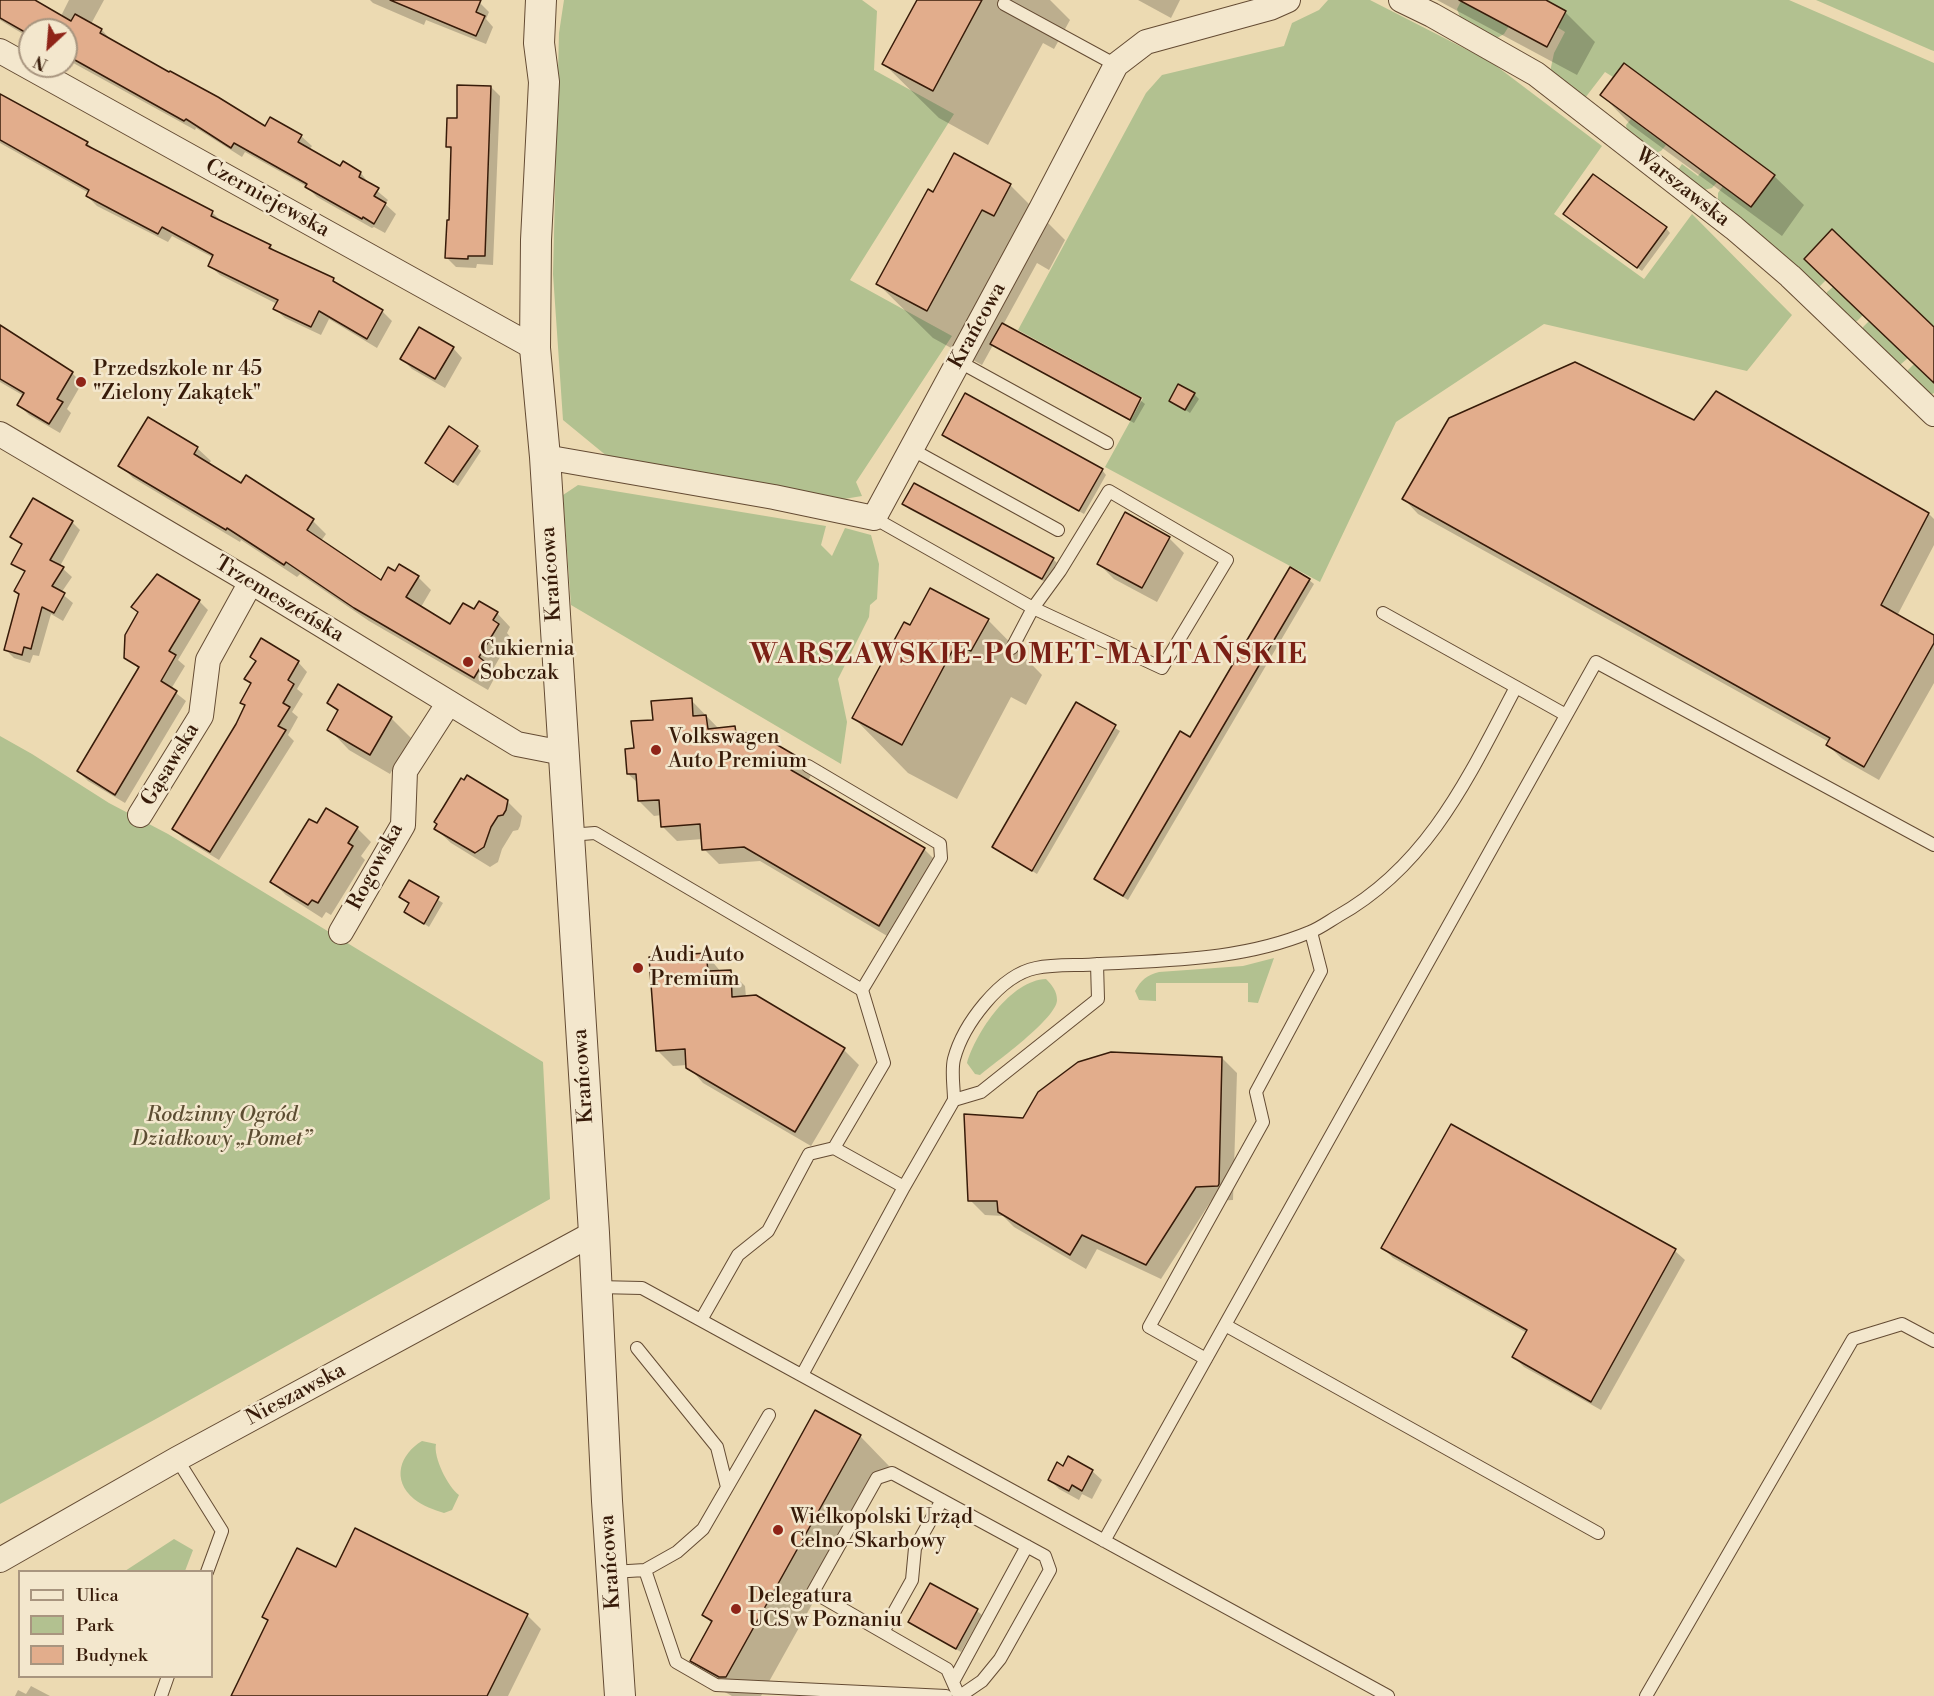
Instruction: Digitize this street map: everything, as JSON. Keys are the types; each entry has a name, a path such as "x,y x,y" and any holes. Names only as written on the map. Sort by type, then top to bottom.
{"street":[{"name":"Krańcowa","path":"874,518 1116,65 1146,42 1270,8 1288,0"},
{"name":"Warszawska","path":"1401,0 1536,74 1724,220 1790,276 1934,414"},
{"name":"Krańcowa","path":"550,6 539,43 544,82 536,240 535,348 569,835 620,1696"},
{"name":"Czerniejewska","path":"0,51 535,348"},
{"name":"Trzemeszeńska","path":"0,434 251,582 447,704 517,744 563,753"},
{"path":"544,457 774,497 874,518"},
{"name":"Gąsawska","path":"140,815 201,716 208,660 251,582"},
{"name":"Rogowska","path":"340,932 403,825 405,771 447,704"},
{"name":"Nieszawska","path":"0,1560 177,1459 594,1233"}],"lane":[{"path":"1004,4 1116,65"},
{"path":"958,362 1107,443"},
{"path":"911,449 1058,530"},
{"path":"874,518 1033,608 1162,668 1227,560 1109,490 1060,572 1033,608 1012,648"},
{"path":"1383,613 1566,715"},
{"path":"1104,1541 1596,662 1934,845"},
{"path":"802,1375 954,1100 953,1061 962,1037 978,1011 1005,983 1035,968 1215,958 1265,947 1311,932 1358,905 1408,862 1446,814 1516,687"},
{"path":"808,766 940,844 941,858 862,990"},
{"path":"569,835 595,833 862,990 884,1063 834,1148"},
{"path":"1206,1359 1149,1327 1263,1122 1256,1092 1321,971 1311,932"},
{"path":"954,1100 981,1092 1098,999 1098,964"},
{"path":"701,1320 738,1254 768,1231 809,1154 834,1148 904,1187"},
{"path":"597,1287 642,1288 1388,1696"},
{"path":"1646,1696 1853,1339 1902,1324 1934,1341"},
{"path":"1225,1325 1598,1533"},
{"path":"637,1348 717,1447 727,1487"},
{"path":"612,1572 645,1570 677,1551 703,1529 769,1414"},
{"path":"177,1459 222,1531 208,1570"},
{"path":"892,1473 1027,1546 1045,1556 1050,1570 1000,1659 982,1681 960,1696 948,1669 813,1592 877,1478 892,1473"},
{"path":"883,1632 912,1580 915,1548 942,1500"},
{"path":"953,1682 1027,1546"},
{"path":"645,1570 676,1662 716,1685 946,1696"},
{"path":"160,1696 168,1678"}],"green space":[{"path":"564,0 862,0 877,11 874,70 954,114 850,280 952,336 856,482 862,496 844,499 608,457 563,420 553,274 559,33"},
{"path":"1328,0 1370,0 1491,62 1602,146 1554,214 1644,279 1692,214 1792,315 1747,371 1544,324 1396,422 1320,582 1105,467 1143,398 1018,330 1146,93 1162,75 1284,46 1292,23 1319,10"},
{"path":"1546,0 1789,0 1934,63 1934,327 1832,230 1804,259 1826,280 1820,286 1814,286 1718,202 1718,193 1723,186 1751,207 1775,175 1624,63 1613,77 1605,72 1585,98 1550,72 1554,53 1565,32 1557,27 1566,11"},
{"path":"1816,0 1934,0 1934,51 1931,50"},
{"path":"1461,1 1509,26 1504,34 1497,38 1460,17 1457,9"},
{"path":"1631,119 1666,145 1661,151 1655,153 1627,131 1626,125"},
{"path":"1682,164 1698,176 1702,171 1717,182 1712,188 1704,190 1678,170"},
{"path":"1833,287 1863,315 1857,321 1850,321 1827,298 1827,292"},
{"path":"1869,321 1908,358 1901,364 1895,364 1863,333 1863,327"},
{"path":"1914,364 1934,383 1934,393 1928,396 1907,377 1908,370"},
{"path":"578,485 826,526 821,545 832,556 845,528 871,535 879,564 877,599 870,605 869,617 838,679 847,722 841,764 571,605 563,495"},
{"name":"Rodzinny Ogród Działkowy „Pomet”","path":"0,736 109,803 168,834 543,1062 550,1199 0,1504"},
{"path":"1274,958 1258,1003 1248,1002 1248,983 1156,983 1156,1001 1139,1000 1135,991 1145,978 1159,972 1243,966"},
{"path":"1046,979 1056,994 1057,1000 1054,1008 1037,1028 999,1060 980,1075 975,1074 967,1063 987,1023 1008,998 1020,988"},
{"path":"422,1441 436,1444 442,1471 459,1495 452,1510 444,1513 414,1499 402,1484 401,1468 404,1460 414,1446"},
{"path":"174,1539 193,1550 185,1570 127,1570"}],"building":[{"path":"0,0 35,0 66,18 18,18 18,28 0,18"},
{"path":"390,0 481,0 476,12 485,16 476,36"},
{"path":"917,0 982,0 933,91 882,64"},
{"path":"1459,0 1546,0 1566,11 1547,47"},
{"path":"75,14 102,29 100,33 218,97 265,126 270,117 302,135 298,142 340,166 343,161 361,172 359,177 379,188 374,196 386,203 374,224 305,187 307,184 234,143 231,148 186,119 184,121 78,62 78,18 73,18"},
{"path":"1624,63 1775,175 1751,207 1600,95"},
{"path":"457,85 491,86 485,256 468,256 468,259 445,258 447,220 449,220 451,147 446,147 447,118 457,118"},
{"path":"0,94 88,142 86,145 213,211 211,216 271,245 269,248 334,278 333,281 383,310 367,339 319,311 311,327 273,309 278,300 208,266 213,255 162,227 158,234 86,196 89,190 0,140"},
{"path":"954,153 1011,184 994,216 982,210 927,311 876,284 928,189 933,192"},
{"path":"1593,174 1667,227 1637,268 1563,214"},
{"path":"1832,229 1934,327 1934,383 1804,259"},
{"path":"1002,323 1141,398 1130,420 990,344"},
{"path":"0,325 73,372 57,399 63,402 49,424 17,405 24,393 0,379"},
{"path":"419,327 454,347 435,379 400,359"},
{"path":"1575,362 1694,420 1716,391 1929,513 1881,605 1934,635 1934,643 1864,767 1826,745 1830,738 1402,499 1449,418"},
{"path":"1178,384 1195,393 1185,410 1169,401"},
{"path":"965,393 1103,469 1079,511 942,435"},
{"path":"148,417 198,447 194,454 241,483 246,475 314,519 307,530 381,580 388,567 395,571 399,564 419,576 406,597 450,624 463,603 474,609 479,601 498,612 493,620 499,624 479,657 484,661 474,678 354,608 286,562 284,565 227,528 226,530 118,466"},
{"path":"449,426 478,446 453,482 425,463"},
{"path":"914,483 1054,558 1042,579 902,504"},
{"path":"33,498 73,521 50,560 64,567 52,586 65,593 54,613 42,607 31,649 24,647 22,655 4,650 19,594 14,591 25,571 11,564 22,544 10,537"},
{"path":"1125,512 1170,537 1142,588 1097,564"},
{"path":"1290,567 1310,579 1123,896 1094,879 1180,731 1190,737"},
{"path":"157,574 200,600 169,651 176,655 161,681 177,691 115,795 77,771 139,667 124,658 125,635 138,612 131,607"},
{"path":"930,588 989,619 971,651 956,644 902,745 852,718 904,622 910,625"},
{"path":"261,638 299,661 288,680 294,684 283,703 290,707 278,726 286,730 210,852 172,829 236,724 245,705 240,703 251,683 244,679 256,661 250,657"},
{"path":"338,684 392,717 370,755 327,730 338,710 327,703"},
{"path":"692,698 693,716 706,715 708,729 735,726 736,733 757,733 798,757 791,770 925,848 879,926 744,847 702,850 700,824 661,827 659,800 638,801 636,774 627,774 625,749 634,748 631,721 653,720 651,701"},
{"path":"1076,702 1116,725 1032,871 992,847"},
{"path":"467,775 508,800 503,815 498,816 491,827 484,847 475,853 434,829 437,824 434,822 461,778 464,780"},
{"path":"326,808 358,827 348,843 353,846 318,903 312,900 308,905 270,882 309,819 317,823"},
{"path":"409,880 439,897 424,924 404,912 409,903 399,897"},
{"path":"706,953 708,971 731,970 732,997 756,995 845,1048 795,1132 686,1068 685,1049 656,1051 649,957"},
{"path":"1111,1052 1222,1057 1219,1184 1218,1186 1196,1187 1146,1265 1082,1235 1070,1255 998,1212 997,1201 968,1201 964,1114 1023,1118 1038,1092 1078,1062"},
{"path":"1451,1124 1676,1249 1591,1402 1512,1357 1527,1330 1381,1248"},
{"name":"Wielkopolski Urząd Celno-Skarbowy","path":"815,1410 861,1435 726,1677 719,1677 690,1661 712,1621 702,1615"},
{"path":"1068,1456 1093,1470 1082,1491 1072,1485 1069,1491 1048,1480 1057,1462 1063,1466"},
{"path":"355,1528 528,1614 487,1696 231,1696 268,1620 262,1617 297,1548 336,1567"},
{"path":"930,1583 978,1609 956,1649 908,1622"}],"place":[{"name":"Przedszkole nr 45 \"Zielony Zakątek\"","path":"81,382"},
{"name":"Cukiernia Sobczak","path":"468,662"},
{"name":"Volkswagen Auto Premium","path":"656,750"},
{"name":"Audi Auto Premium","path":"638,968"},
{"name":"Wielkopolski Urząd Celno-Skarbowy","path":"778,1530"},
{"name":"Delegatura UCS w Poznaniu","path":"736,1609"}],"district":[{"name":"WARSZAWSKIE-POMET-MALTAŃSKIE","path":"1029,657"}]}
